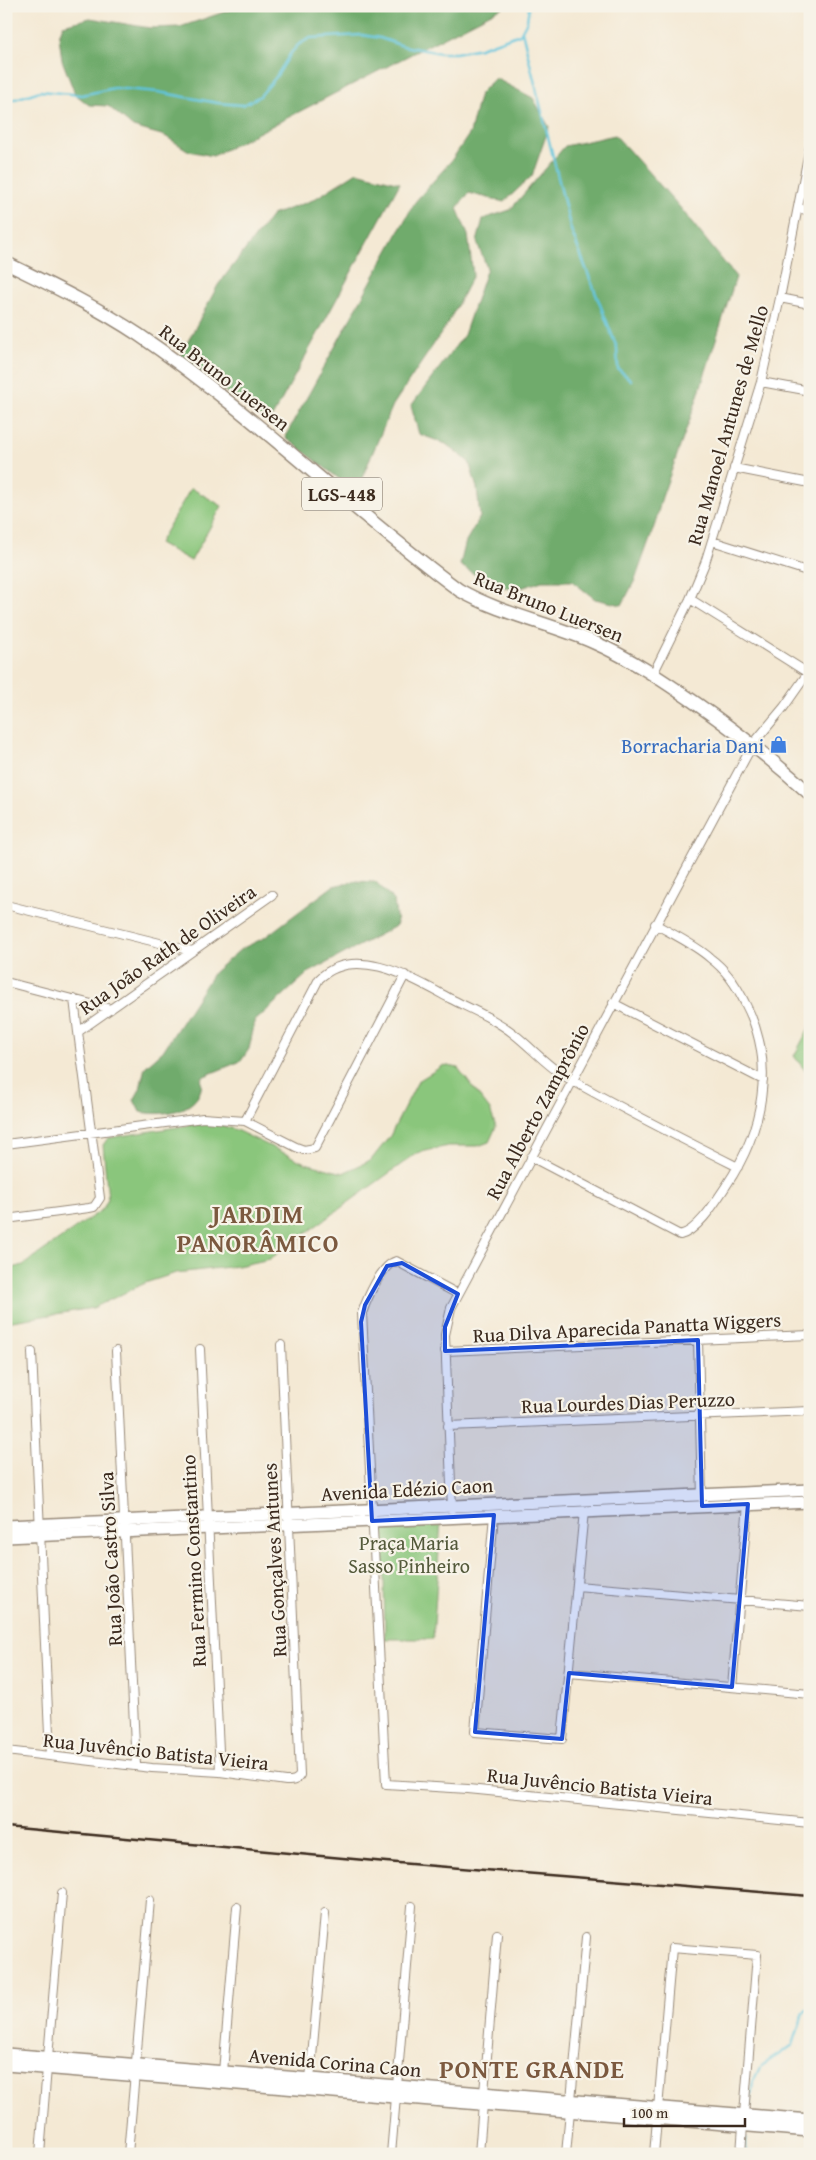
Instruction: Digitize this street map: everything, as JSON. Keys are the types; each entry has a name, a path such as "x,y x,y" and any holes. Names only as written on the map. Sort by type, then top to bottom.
{"main road":[{"name":"Rua Bruno Luersen","path":"6,262 107,314 162,351 296,456 459,590 490,605 592,642 628,659 653,674 753,744 810,794"},
{"name":"Avenida Edézio Caon","path":"452,1512 494,1515 584,1511 810,1490"},
{"name":"Avenida Edézio Caon","path":"6,1536 40,1530 702,1500 748,1504 810,1502"},
{"name":"Avenida Edézio Caon","path":"6,1526 40,1530"},
{"name":"Avenida Corina Caon","path":"6,2054 47,2063"},
{"name":"Avenida Corina Caon","path":"6,2065 47,2063 483,2098 743,2120 810,2131"},
{"name":"Avenida Corina Caon","path":"135,2070 223,2072 310,2079 396,2091"},
{"name":"Avenida Corina Caon","path":"743,2120 810,2120"}],"street":[{"name":"Rua Manoel Antunes de Mello","path":"653,674 690,599 712,541 761,382 780,298 810,146"},
{"path":"798,208 810,211"},
{"path":"780,298 810,304"},
{"path":"761,382 810,391"},
{"path":"734,468 810,482"},
{"path":"712,541 810,572"},
{"path":"690,599 809,672"},
{"name":"Rua Alberto Zamprônio","path":"452,1512 445,1351 445,1327 450,1308 753,744 784,707 809,672"},
{"name":"Rua João Rath de Oliveira","path":"6,1219 94,1207 100,1198 93,1133 78,1032 272,895"},
{"path":"6,905 192,952"},
{"path":"531,1157 680,1235 691,1230 705,1215 738,1167 752,1138 758,1118 763,1080 763,1056 758,1032 740,993 728,976 711,958 655,924"},
{"path":"245,1121 313,988 324,973 333,968 352,965 386,967 506,1028 553,1068 572,1080 738,1167"},
{"path":"6,1144 203,1118 245,1121 296,1147 310,1150 315,1148 405,975"},
{"path":"6,982 111,1009"},
{"path":"74,1000 78,1032"},
{"path":"613,1003 763,1080"},
{"path":"371,1515 361,1322 365,1305 387,1266 396,1261 458,1294"},
{"name":"Rua Dilva Aparecida Panatta Wiggers","path":"445,1351 810,1335"},
{"path":"698,1340 702,1500"},
{"name":"Rua Gonçalves Antunes","path":"280,1344 300,1775"},
{"name":"Rua Fermino Constantino","path":"200,1349 220,1772"},
{"name":"Rua João Castro Silva","path":"116,1350 136,1766"},
{"path":"32,1352 50,1756"},
{"name":"Rua Lourdes Dias Peruzzo","path":"448,1426 810,1411"},
{"path":"732,1688 748,1504"},
{"path":"494,1515 475,1732 562,1739 584,1511"},
{"name":"Rua Juvêncio Batista Vieira","path":"371,1515 386,1784 468,1790 810,1823"},
{"path":"577,1586 810,1606"},
{"path":"568,1673 810,1694"},
{"name":"Rua Juvêncio Batista Vieira","path":"6,1751 136,1766 220,1772 286,1781 298,1779 300,1775"},
{"path":"40,2154 62,1893"},
{"path":"128,2154 150,1900"},
{"path":"391,2154 412,1906"},
{"path":"223,2072 237,1907"},
{"path":"310,2079 325,1913"},
{"path":"478,2154 497,1934"},
{"path":"566,2154 586,1937"},
{"path":"654,2154 672,1948 758,1955 741,2154"}],"highlighted area":[{"path":"402,1263 458,1294 445,1327 445,1351 698,1340 702,1506 748,1504 732,1687 569,1673 562,1739 475,1732 494,1515 372,1521 361,1322 365,1305 387,1266"}],"green space":[{"path":"242,6 505,6 213,156 189,151 165,136 133,127 108,106 89,105 75,94 62,60 59,36 63,25 90,18 150,28 180,27"},
{"path":"495,78 533,98 549,127 532,176 504,202 469,193 457,208 468,235 473,275 448,323 393,405 356,492 285,437 415,202 451,161 470,133 480,93"},
{"path":"615,135 678,205 736,277 695,405 662,497 655,524 635,580 622,605 595,599 572,581 542,581 515,590 488,583 460,565 466,541 480,517 477,488 469,462 446,444 419,434 411,406 464,335 487,268 477,242 483,219 510,210 565,146"},
{"path":"357,172 400,183 269,423 179,358 218,285 272,215 313,200"},
{"path":"191,488 222,506 191,561 159,543"},
{"path":"355,881 376,882 394,900 397,924 308,973 255,1021 249,1049 241,1061 202,1077 201,1089 192,1103 184,1108 167,1113 140,1112 134,1100 140,1089 145,1067 163,1051 214,972 241,949 264,938 333,886"},
{"path":"810,1026 810,1077 794,1056"},
{"path":"444,1065 458,1068 490,1110 496,1127 489,1142 478,1146 448,1146 417,1153 270,1259 238,1266 176,1273 145,1283 93,1308 6,1322 6,1270 23,1265 103,1209 108,1199 103,1145 108,1138 215,1123 236,1130 305,1163 343,1173 371,1160 390,1136 418,1081"},
{"name":"Praça Maria Sasso Pinheiro","path":"441,1521 433,1639 385,1639 384,1576 379,1573 377,1524"}],"waterway":[{"path":"6,102 40,91 82,95 114,88 158,92 218,103 243,105 260,96 276,77 291,53 298,45 310,38 362,35 380,38 403,46 440,53 456,53 480,48 520,34 527,21 529,6"},
{"path":"522,31 571,230 617,348 618,369 631,380"},
{"path":"750,2107 753,2082 760,2067 793,2045 803,2014 810,2006"},
{"path":"746,2139 746,2154"}],"railway":[{"path":"6,1827 386,1862 810,1896"}],"place":[{"name":"Borracharia Dani","path":"778,745"}],"district":[{"name":"JARDIM PANORÂMICO","path":"258,1228"},
{"name":"PONTE GRANDE","path":"532,2069"}]}
